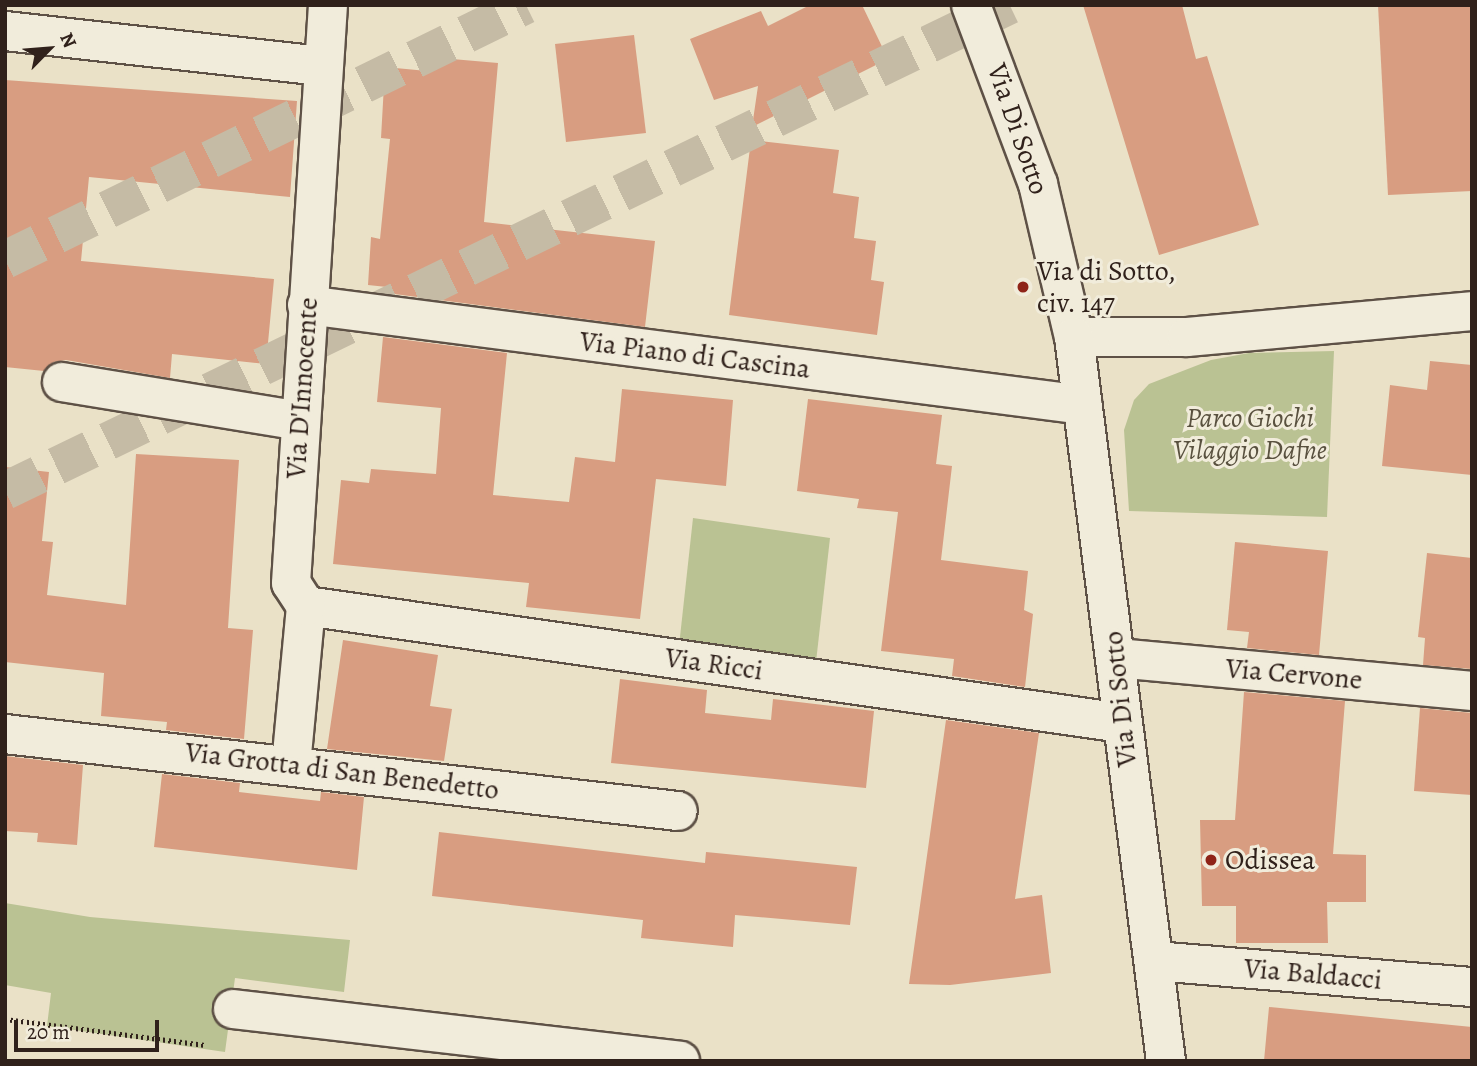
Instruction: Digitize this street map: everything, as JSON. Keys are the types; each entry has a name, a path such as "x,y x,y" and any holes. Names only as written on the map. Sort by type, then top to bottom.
{"street":[{"name":"Via D'Innocente","path":"306,606 290,583 328,5"},
{"name":"Via Di Sotto","path":"971,5 1041,195 1074,337 1117,658 1122,723 1166,1061"},
{"path":"5,31 322,66"},
{"name":"Via Piano di Cascina","path":"307,305 1083,405"},
{"path":"1074,337 1186,337 1472,311"},
{"path":"62,382 299,421"},
{"path":"291,765 306,606"},
{"name":"Via Ricci","path":"306,606 1122,723"},
{"name":"Via Cervone","path":"1117,658 1472,691"},
{"name":"Via Grotta di San Benedetto","path":"5,734 678,811"},
{"name":"Via Baldacci","path":"1155,961 1472,987"},
{"path":"233,1009 519,1051 680,1061"}],"path":[{"path":"5,1020 215,1047"}],"green space":[{"name":"Parco Giochi Vilaggio Dafne","path":"1334,351 1327,517 1129,511 1124,430 1134,400 1149,384 1211,360 1249,353"},
{"path":"693,518 830,538 816,662 679,646"},
{"path":"5,903 90,917 350,940 344,992 235,978 225,1052 47,1026 51,993 5,985"}],"building":[{"path":"810,5 862,5 888,59 752,127 758,86 714,100 690,39 761,11 768,26"},
{"path":"1083,5 1182,5 1196,59 1207,56 1259,225 1159,255"},
{"path":"1378,5 1472,5 1472,191 1388,195"},
{"path":"634,35 646,133 566,142 555,44"},
{"path":"429,57 498,63 484,222 655,241 645,327 387,293 387,287 368,285 371,237 380,239 390,139 381,138 385,67 427,71"},
{"path":"5,80 297,101 290,197 89,177 81,261 274,279 266,364 172,354 170,378 66,360 54,362 44,371 5,367"},
{"path":"751,140 839,150 833,193 859,197 854,238 876,241 871,280 884,282 877,335 729,315"},
{"path":"383,337 507,353 493,495 569,502 575,457 615,462 622,389 733,400 726,486 656,479 640,619 526,607 529,583 333,564 341,480 369,483 371,469 436,474 441,408 377,402"},
{"path":"1430,361 1472,365 1472,475 1382,466 1390,385 1427,390"},
{"path":"808,399 942,415 936,464 952,466 941,560 1028,571 1024,610 1033,614 1025,687 952,676 954,659 881,651 898,512 857,508 859,499 797,491"},
{"path":"136,454 239,460 228,628 253,630 244,739 166,730 167,722 101,716 104,673 5,662 5,467 49,472 42,541 53,542 47,595 126,605"},
{"path":"1235,542 1328,551 1319,655 1247,648 1249,632 1227,630"},
{"path":"1427,553 1472,558 1472,669 1423,665 1425,638 1418,637"},
{"path":"343,640 438,655 430,706 452,709 444,761 327,749"},
{"path":"620,679 707,690 705,713 771,720 773,699 874,711 866,788 611,763"},
{"path":"1244,692 1345,701 1333,854 1366,855 1366,902 1327,902 1328,943 1236,943 1236,906 1202,906 1200,820 1235,820"},
{"path":"1420,708 1472,713 1472,795 1414,791"},
{"path":"946,720 1039,733 1015,899 1042,895 1051,973 950,985 909,984"},
{"path":"5,756 83,765 77,845 37,842 38,833 5,831"},
{"path":"162,774 240,783 239,792 320,801 321,792 364,797 357,870 154,847"},
{"path":"439,832 705,863 706,852 857,867 850,925 735,915 733,947 641,938 643,920 432,896"},
{"path":"1269,1007 1472,1027 1472,1061 1264,1061"}],"tunnel":[{"path":"5,260 526,5"},
{"path":"5,491 1010,5"}],"place":[{"name":"Via di Sotto, civ. 147","path":"1023,287"},
{"name":"Odissea","path":"1211,860"}]}
